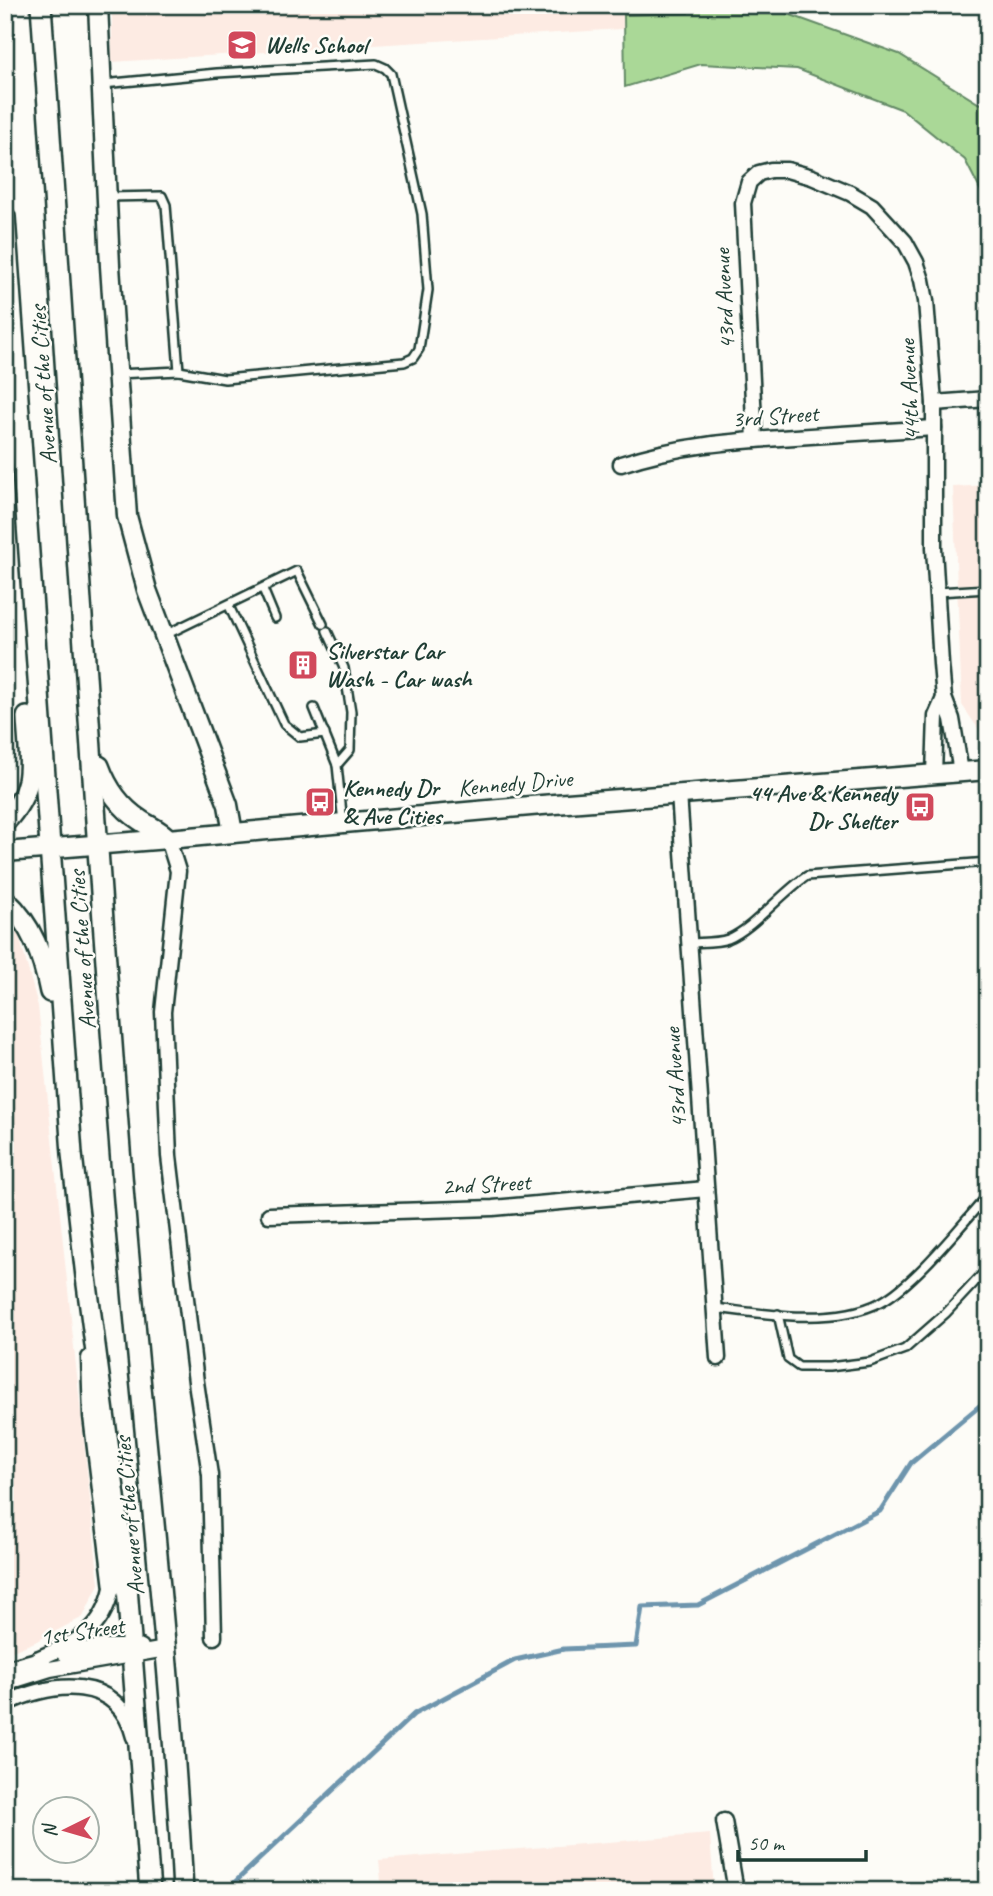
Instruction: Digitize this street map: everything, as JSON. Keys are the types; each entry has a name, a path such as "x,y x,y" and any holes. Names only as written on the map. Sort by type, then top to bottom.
{"main road":[{"name":"Avenue of the Cities","path":"41,5 125,1212 166,1648 183,1891"},
{"name":"Avenue of the Cities","path":"5,217 64,1060 86,1277 120,1524 133,1651 150,1891"},
{"path":"5,822 25,796 29,768 18,557 19,419"},
{"path":"93,748 102,777 115,798 137,819 168,839"},
{"path":"5,900 29,927 37,945 49,985 64,1060"}],"street":[{"path":"97,5 106,197 127,516 147,590 228,804 233,833"},
{"name":"44th Avenue","path":"771,170 787,170 812,177 850,193 872,206 905,242 922,280 934,402 934,548 944,698 952,719 961,772"},
{"name":"43rd Avenue","path":"755,440 743,203 749,182 759,173 771,170"},
{"path":"934,402 988,399"},
{"name":"3rd Street","path":"621,464 688,447 934,428"},
{"name":"44th Avenue","path":"934,774 936,716 944,698"},
{"name":"Kennedy Drive","path":"5,852 988,770"},
{"name":"43rd Avenue","path":"679,794 718,1358"},
{"path":"168,839 178,871 165,981 165,1083 169,1156 210,1475 214,1637"},
{"name":"2nd Street","path":"269,1215 493,1208 706,1189"},
{"path":"37,1659 81,1639 106,1609 112,1588 91,1416 86,1277"},
{"name":"1st Street","path":"5,1669 37,1659 101,1647 133,1651"},
{"path":"5,1687 15,1680 50,1669 133,1651 166,1648"},
{"path":"5,1704 29,1694 68,1687 94,1690 122,1711 131,1726 142,1772"},
{"path":"724,1821 736,1891"}],"lane":[{"path":"100,85 217,73 376,65 385,68 391,74 423,227 428,290 419,349 413,358 404,362 225,379 179,371 117,374"},
{"path":"106,197 162,196 166,205 179,371"},
{"path":"164,635 297,571 344,668 351,712 350,750 337,765"},
{"path":"263,589 275,618"},
{"path":"937,592 988,589"},
{"path":"229,606 284,724 300,737 326,734"},
{"path":"314,708 337,765 343,824"},
{"path":"688,943 727,940 743,930 792,885 807,876 988,862"},
{"path":"714,1308 813,1316 851,1312 879,1303 900,1290 988,1195"},
{"path":"778,1314 788,1359 799,1367 829,1367 870,1362 905,1349 946,1313 988,1268"}],"shaded area":[{"name":"Wells School","path":"112,5 728,5 729,22 112,62"},
{"path":"988,485 988,743 962,705 953,487"},
{"path":"5,921 18,932 38,1006 99,1584 83,1617 5,1654"},
{"path":"710,1834 714,1891 382,1891 379,1860"}],"green space":[{"path":"688,5 763,5 899,54 978,103 988,105 988,205 965,160 903,110 797,69 701,64 625,87 624,15 688,13"}],"waterway":[{"path":"235,1882 414,1714 515,1660 564,1649 636,1646 642,1607 698,1605 880,1511 911,1463 988,1399"}],"place":[{"name":"Wells School","path":"242,45"},
{"name":"Silverstar Car Wash - Car wash","path":"303,665"},
{"name":"Kennedy Dr & Ave Cities","path":"320,802"},
{"name":"44 Ave & Kennedy Dr Shelter","path":"920,807"}]}
